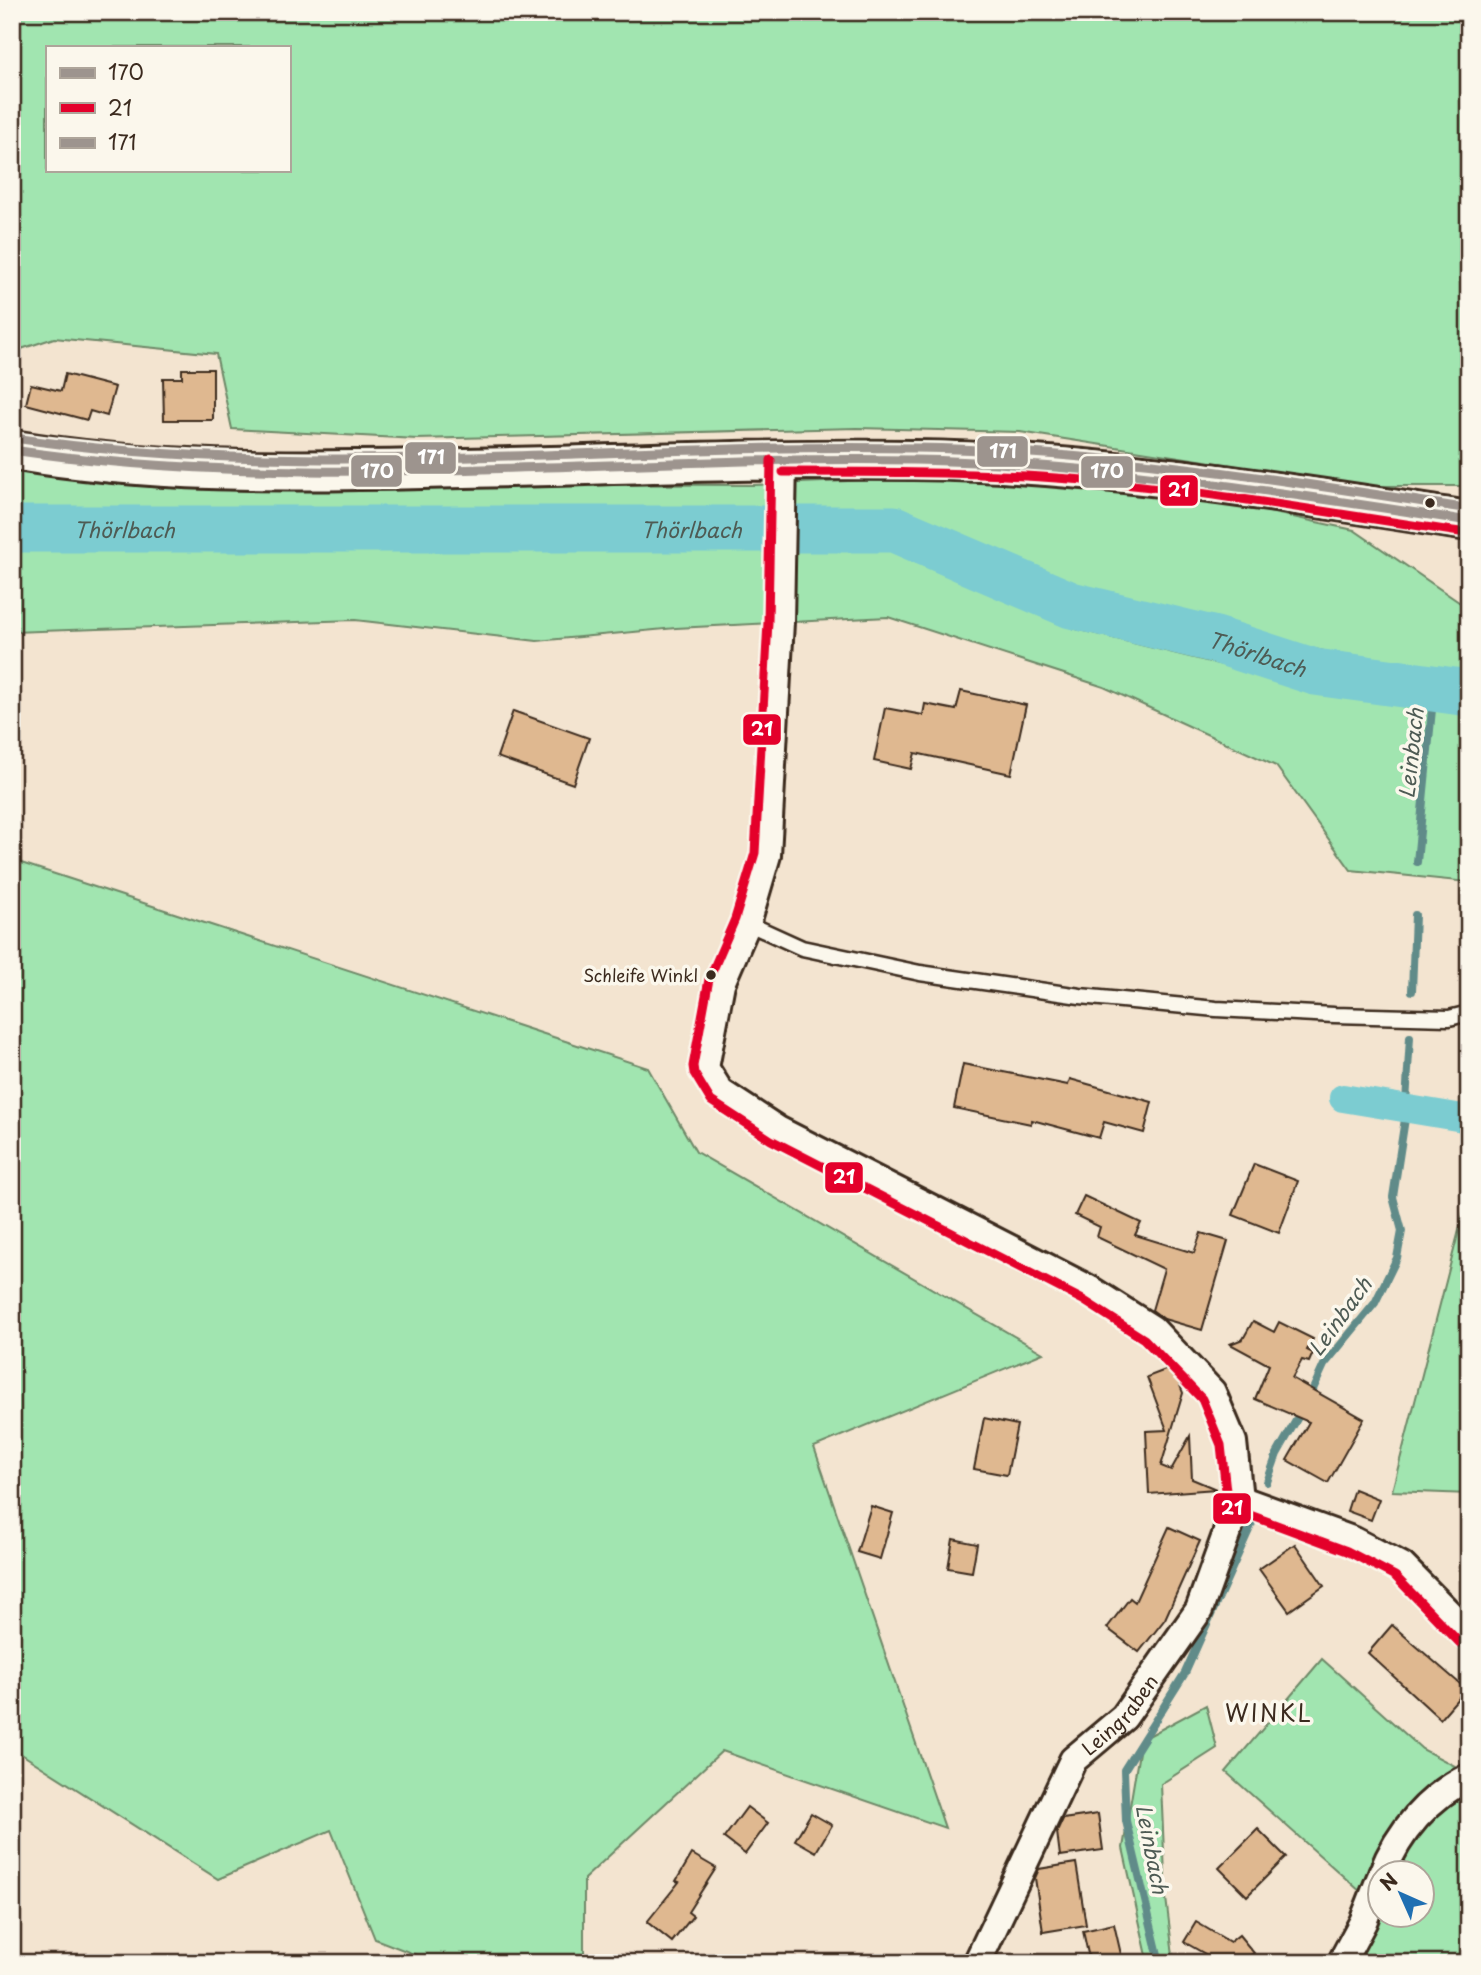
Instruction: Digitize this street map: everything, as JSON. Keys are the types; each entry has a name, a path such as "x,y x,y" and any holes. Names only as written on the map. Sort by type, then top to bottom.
{"main road":[{"path":"12,450 83,462 233,470 783,467 917,460 1045,465 1236,487 1469,521"}],"street":[{"path":"783,467 780,622 767,855 747,923 722,983 705,1068 720,1092 778,1130 1089,1289 1152,1329 1212,1392 1233,1442 1239,1499 1352,1540 1402,1566 1469,1634"},
{"name":"Leingraben","path":"977,1963 1073,1760 1124,1717 1199,1610 1239,1499"},
{"path":"1387,1860 1421,1811 1444,1789 1469,1777"},
{"path":"1341,1963 1366,1914"}],"lane":[{"path":"747,923 802,948 920,973 1080,996 1216,1009 1321,1015 1449,1018 1469,1013"}],"green space":[{"path":"12,12 1469,12 1469,486 1364,486 1020,432 857,428 417,439 232,429 216,354 54,338 12,352"},
{"path":"12,468 195,488 491,484 754,485 1012,474 1165,490 1354,530 1469,609 1469,673 1385,664 1142,612 894,520 726,516 12,513"},
{"path":"899,545 1072,628 1316,688 1469,712 1467,882 1351,870 1276,766 1104,687 888,617 676,628 537,641 355,620 12,632 12,548"},
{"path":"12,860 648,1068 696,1152 1043,1353 814,1447 945,1828 722,1751 584,1879 584,1963 437,1963 375,1939 331,1830 218,1879 12,1748"},
{"path":"1469,1184 1469,1494 1392,1491 1465,1207"},
{"path":"1322,1659 1422,1749 1455,1766 1438,1784 1385,1860 1366,1860 1366,1887 1362,1893 1226,1772"},
{"path":"1206,1705 1217,1748 1161,1784 1166,1898 1174,1963 1144,1963 1147,1956 1123,1848 1141,1740"},
{"path":"1469,1788 1469,1963 1352,1963 1372,1930 1436,1930 1436,1860 1400,1860 1440,1800"}],"building":[{"path":"182,369 213,369 213,420 164,420 163,378 182,378"},
{"path":"65,374 115,387 107,416 90,411 87,420 26,404 31,384 61,391"},
{"path":"961,691 1026,705 1011,774 915,753 911,769 874,761 885,708 923,715 925,704 956,710"},
{"path":"513,711 589,738 573,784 497,757"},
{"path":"963,1064 1068,1085 1070,1079 1152,1102 1144,1133 1104,1122 1099,1138 1032,1120 1031,1124 954,1108"},
{"path":"1254,1164 1298,1181 1279,1233 1233,1215"},
{"path":"1084,1196 1141,1223 1135,1235 1194,1253 1201,1233 1228,1241 1202,1330 1164,1319 1152,1310 1164,1269 1097,1237 1100,1227 1075,1215"},
{"path":"1253,1321 1274,1332 1279,1322 1313,1339 1307,1350 1313,1353 1309,1362 1302,1360 1292,1378 1364,1419 1328,1483 1287,1460 1309,1422 1255,1399 1269,1365 1230,1344 1243,1339"},
{"path":"1168,1369 1177,1378 1183,1393 1161,1466 1171,1470 1190,1436 1192,1479 1216,1489 1149,1494 1146,1431 1167,1430 1147,1377"},
{"path":"984,1418 1017,1425 1007,1475 974,1469"},
{"path":"1354,1489 1379,1499 1371,1520 1347,1511"},
{"path":"871,1506 893,1513 880,1559 857,1552"},
{"path":"1169,1527 1200,1541 1165,1619 1139,1652 1107,1628 1130,1598 1135,1602"},
{"path":"953,1539 977,1544 972,1572 948,1568"},
{"path":"1295,1544 1324,1586 1289,1611 1259,1569"},
{"path":"1392,1625 1466,1689 1440,1719 1368,1653"},
{"path":"747,1807 768,1823 745,1854 724,1838"},
{"path":"811,1813 832,1825 816,1852 795,1840"},
{"path":"1098,1814 1103,1850 1060,1856 1057,1832 1063,1819"},
{"path":"1258,1829 1286,1857 1247,1896 1219,1868"},
{"path":"692,1854 716,1868 688,1912 693,1916 672,1942 647,1922 679,1882 676,1881"},
{"path":"1076,1863 1086,1925 1043,1932 1035,1878 1039,1869"},
{"path":"1196,1922 1230,1942 1239,1935 1254,1953 1251,1955 1264,1963 1206,1963 1212,1958 1184,1942"},
{"path":"1114,1924 1123,1963 1090,1963 1083,1931"}],"waterway":[{"name":"Thörlbach","path":"12,529 894,529 1071,605 1216,640 1315,672 1469,693"},
{"name":"Leinbach","path":"1417,862 1434,689"},
{"name":"Leinbach","path":"1412,991 1415,915"},
{"name":"Leinbach","path":"1309,1398 1324,1365 1375,1303 1397,1258 1402,1231 1393,1197 1405,1119 1410,1037"},
{"name":"Leinbach","path":"1343,1098 1469,1119"},
{"name":"Leinbach","path":"1267,1482 1277,1454 1302,1410"},
{"name":"Leinbach","path":"1160,1963 1126,1821 1124,1770 1185,1673 1253,1521"}],"transit line":[{"name":"171","path":"14,438 126,451 351,459 802,448 985,450 1193,469 1469,509"},
{"name":"170","path":"12,450 124,463 350,471 801,460 984,462 1193,481 1469,521"},
{"name":"21","path":"771,460 768,622 755,853 735,919 709,979 694,1073 711,1101 771,1140 1083,1300 1144,1339 1202,1399 1221,1445 1227,1500 1231,1508 1347,1551 1395,1576 1460,1643"},
{"name":"21","path":"783,472 977,474 1095,481 1202,493 1467,533"}],"place":[{"name":"Schleife Winkl","path":"711,975"}],"district":[{"name":"WINKL","path":"1269,1712"}]}
